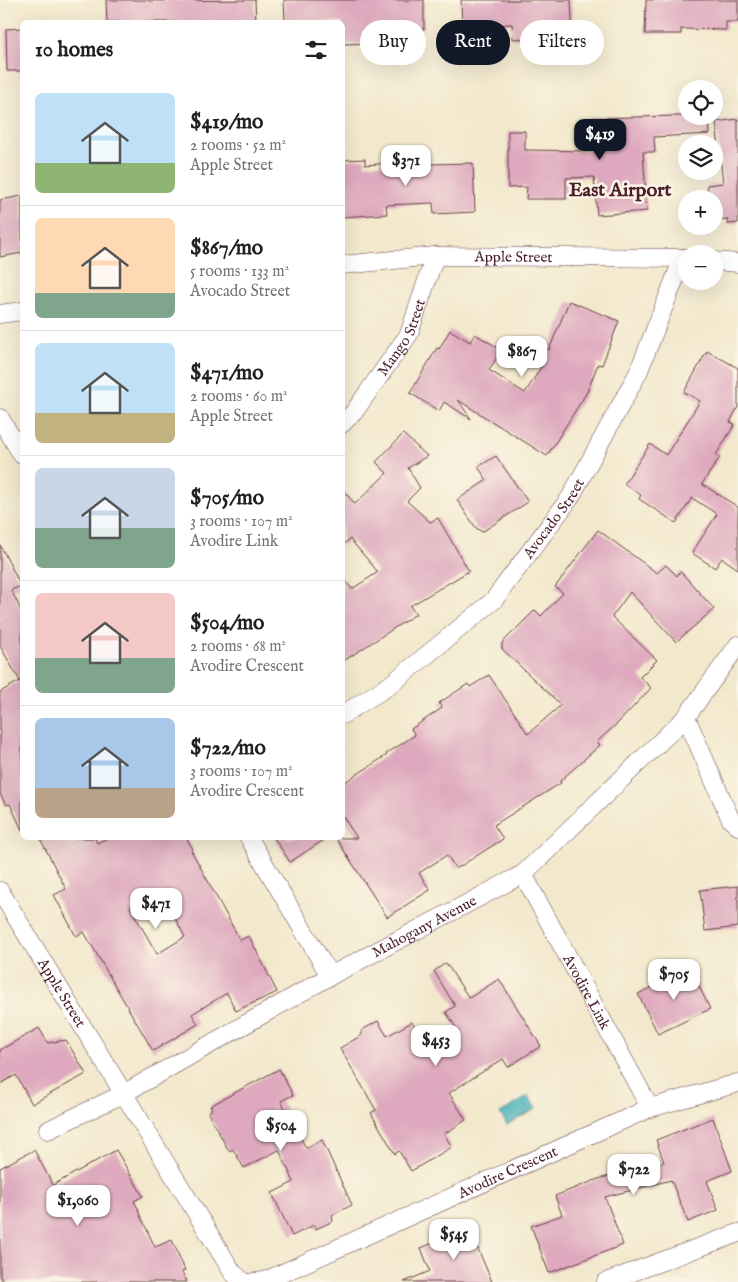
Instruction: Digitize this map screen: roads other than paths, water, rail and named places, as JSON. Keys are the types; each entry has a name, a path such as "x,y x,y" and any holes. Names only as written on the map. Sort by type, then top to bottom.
{"street":[{"name":"Apple Street","path":"345,265 435,256 678,258"},
{"name":"Mango Street","path":"346,416 409,334 435,256"},
{"path":"723,262 738,263"},
{"name":"Avocado Street","path":"345,713 390,685 493,601 505,586 570,498 638,373 678,275"},
{"path":"0,314 20,311"},
{"path":"0,418 20,452"},
{"name":"Mahogany Avenue","path":"48,1130 123,1094 330,976 523,874 686,717 738,645"},
{"path":"686,717 731,820 738,826"},
{"path":"250,840 330,976"},
{"name":"Avodire Link","path":"523,874 650,1108"},
{"name":"Apple Street","path":"0,891 233,1273 244,1282"},
{"name":"Avodire Crescent","path":"253,1282 265,1281 650,1108 738,1083"},
{"path":"606,1282 738,1233"}],"water":[{"path":"529,1096 536,1109 507,1125 500,1113"}],"district":[{"name":"East Airport","path":"620,190"}]}
